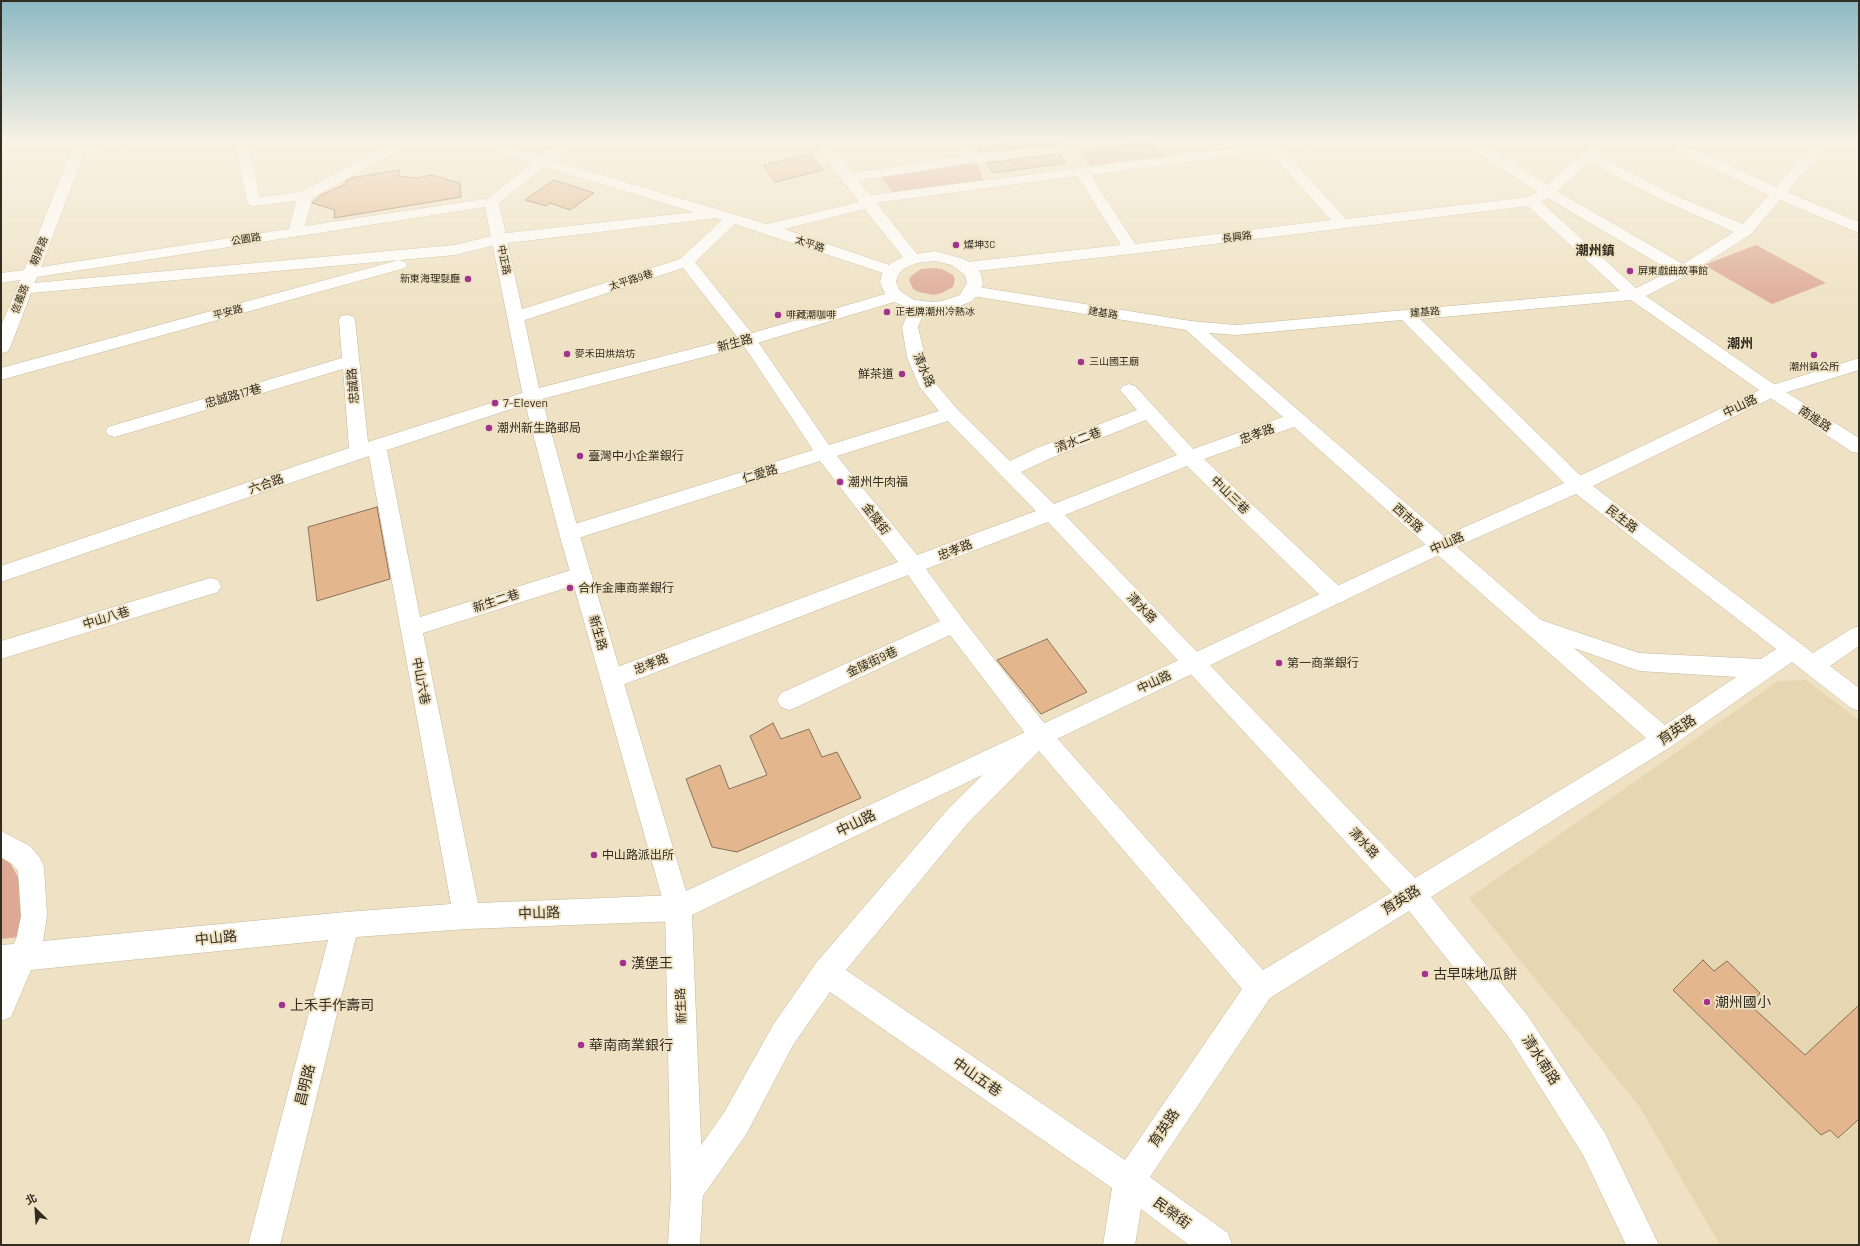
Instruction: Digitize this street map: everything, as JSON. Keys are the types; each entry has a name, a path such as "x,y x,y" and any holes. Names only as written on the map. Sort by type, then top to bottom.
{"street":[{"name":"朝昇路","path":"31,273 60,199"},
{"path":"253,199 254,202 278,199"},
{"path":"296,232 304,199"},
{"path":"491,202 495,199"},
{"name":"太平路","path":"666,199 767,229 892,271"},
{"path":"864,199 913,259"},
{"path":"767,229 866,202 886,199"},
{"path":"1099,199 1131,249"},
{"path":"1320,199 1343,224"},
{"name":"長興路","path":"967,267 1343,224 1531,201 1535,199"},
{"path":"1560,199 1683,271"},
{"path":"1672,199 1746,231"},
{"name":"建基路","path":"972,291 1191,326 1236,330 1634,295 1683,271 1746,231 1774,199"},
{"path":"1792,199 1858,226"},
{"name":"南進路","path":"1531,201 1634,295 1772,391 1859,447"},
{"name":"公園路","path":"1,278 491,202"},
{"name":"中正路","path":"491,202 532,396"},
{"path":"24,289 455,250 499,239 715,214"},
{"name":"太平路9巷","path":"516,317 686,262 732,219"},
{"name":"平安路","path":"1,374 455,250"},
{"path":"934,256 947,258 967,267 973,274 975,283 972,291 966,298 945,306 919,306 906,302 895,296 890,289 888,282 892,271 903,263 913,259 934,256"},
{"name":"金陵街","path":"686,262 748,340 825,454 913,566 954,624 1040,734 1260,988"},
{"name":"信義路","path":"1,348 31,273"},
{"name":"新生路","path":"684,1245 687,1192 678,908 569,533 532,396 748,340 895,296"},
{"name":"清水路","path":"919,306 910,327 916,357 928,386 951,414 1051,513 1195,663 1411,893"},
{"name":"民生路","path":"1405,314 1578,485 1859,701"},
{"name":"忠誠路","path":"347,320 351,361 368,449"},
{"name":"西市路","path":"1191,326 1440,546 1664,739"},
{"name":"忠誠路17巷","path":"114,431 351,361"},
{"name":"中山路","path":"12,958 346,925 467,916 678,908 1040,734 1195,663 1440,546 1578,485 1772,391 1859,364"},
{"name":"中山三巷","path":"1130,390 1190,457 1335,596"},
{"name":"六合路","path":"1,574 368,449 532,396"},
{"name":"清水二巷","path":"1007,470 1044,453 1150,412"},
{"name":"仁愛路","path":"569,533 951,414"},
{"name":"忠孝路","path":"612,680 1051,513 1190,457 1297,419"},
{"name":"中山六巷","path":"368,449 410,628 467,916"},
{"name":"新生二巷","path":"410,628 581,574"},
{"name":"中山八巷","path":"1,650 210,586"},
{"name":"金陵街9巷","path":"789,700 954,624"},
{"path":"1532,624 1639,662 1765,669"},
{"name":"育英路","path":"1118,1245 1129,1181 1260,988 1411,893 1664,739 1765,669 1802,658 1859,635"},
{"name":"中山路","path":"687,1192 736,1122 783,1035 826,973 958,816 1040,734"},
{"path":"1,843 21,854 31,867 34,916 31,937 12,958 1,1006"},
{"name":"清水南路","path":"1411,893 1518,1026 1594,1144 1643,1245"},
{"name":"昌明路","path":"264,1245 346,925"},
{"name":"中山五巷","path":"826,973 1129,1181"},
{"name":"民榮街","path":"1129,1181 1216,1245"}],"shaded area":[{"path":"1756,245 1826,283 1772,304 1704,265"},
{"path":"921,269 942,269 953,275 955,279 953,287 942,293 934,295 919,292 913,289 909,280 911,276"},
{"name":"潮州國小","path":"1806,680 1859,720 1859,1245 1720,1245 1639,1106 1469,898 1778,681"},
{"path":"1,858 10,863 18,877 21,889 23,906 19,937 1,939"}],"building":[{"path":"316,199 448,199 334,218 335,210 312,203"},
{"path":"585,199 570,210 550,203 546,206 525,200"},
{"path":"377,507 390,579 317,601 308,527"},
{"path":"1047,639 1087,692 1041,714 997,660"},
{"path":"773,723 781,739 809,729 822,757 837,752 861,798 737,852 712,847 686,779 720,765 729,789 767,775 750,736"},
{"path":"1703,960 1714,971 1727,961 1760,993 1750,1005 1805,1055 1859,1005 1859,1119 1838,1138 1830,1130 1821,1135 1673,990"}],"place":[{"name":"燦坤3C","path":"956,245"},
{"name":"屏東戲曲故事館","path":"1630,271"},
{"name":"新東海理髮廳","path":"468,279"},
{"name":"正老牌潮州冷熱冰","path":"887,312"},
{"name":"啡藏潮咖啡","path":"778,315"},
{"name":"麥禾田烘焙坊","path":"567,354"},
{"name":"潮州鎮公所","path":"1814,355"},
{"name":"三山國王廟","path":"1081,362"},
{"name":"鮮茶道","path":"902,374"},
{"name":"7-Eleven","path":"495,403"},
{"name":"潮州新生路郵局","path":"489,428"},
{"name":"臺灣中小企業銀行","path":"580,456"},
{"name":"潮州牛肉福","path":"840,482"},
{"name":"合作金庫商業銀行","path":"570,588"},
{"name":"第一商業銀行","path":"1279,663"},
{"name":"中山路派出所","path":"594,855"},
{"name":"漢堡王","path":"623,963"},
{"name":"古早味地瓜餅","path":"1425,974"},
{"name":"潮州國小","path":"1707,1002"},
{"name":"上禾手作壽司","path":"282,1005"},
{"name":"華南商業銀行","path":"581,1045"}],"district":[{"name":"潮州鎮","path":"1595,251"},
{"name":"潮州","path":"1740,344"}]}
